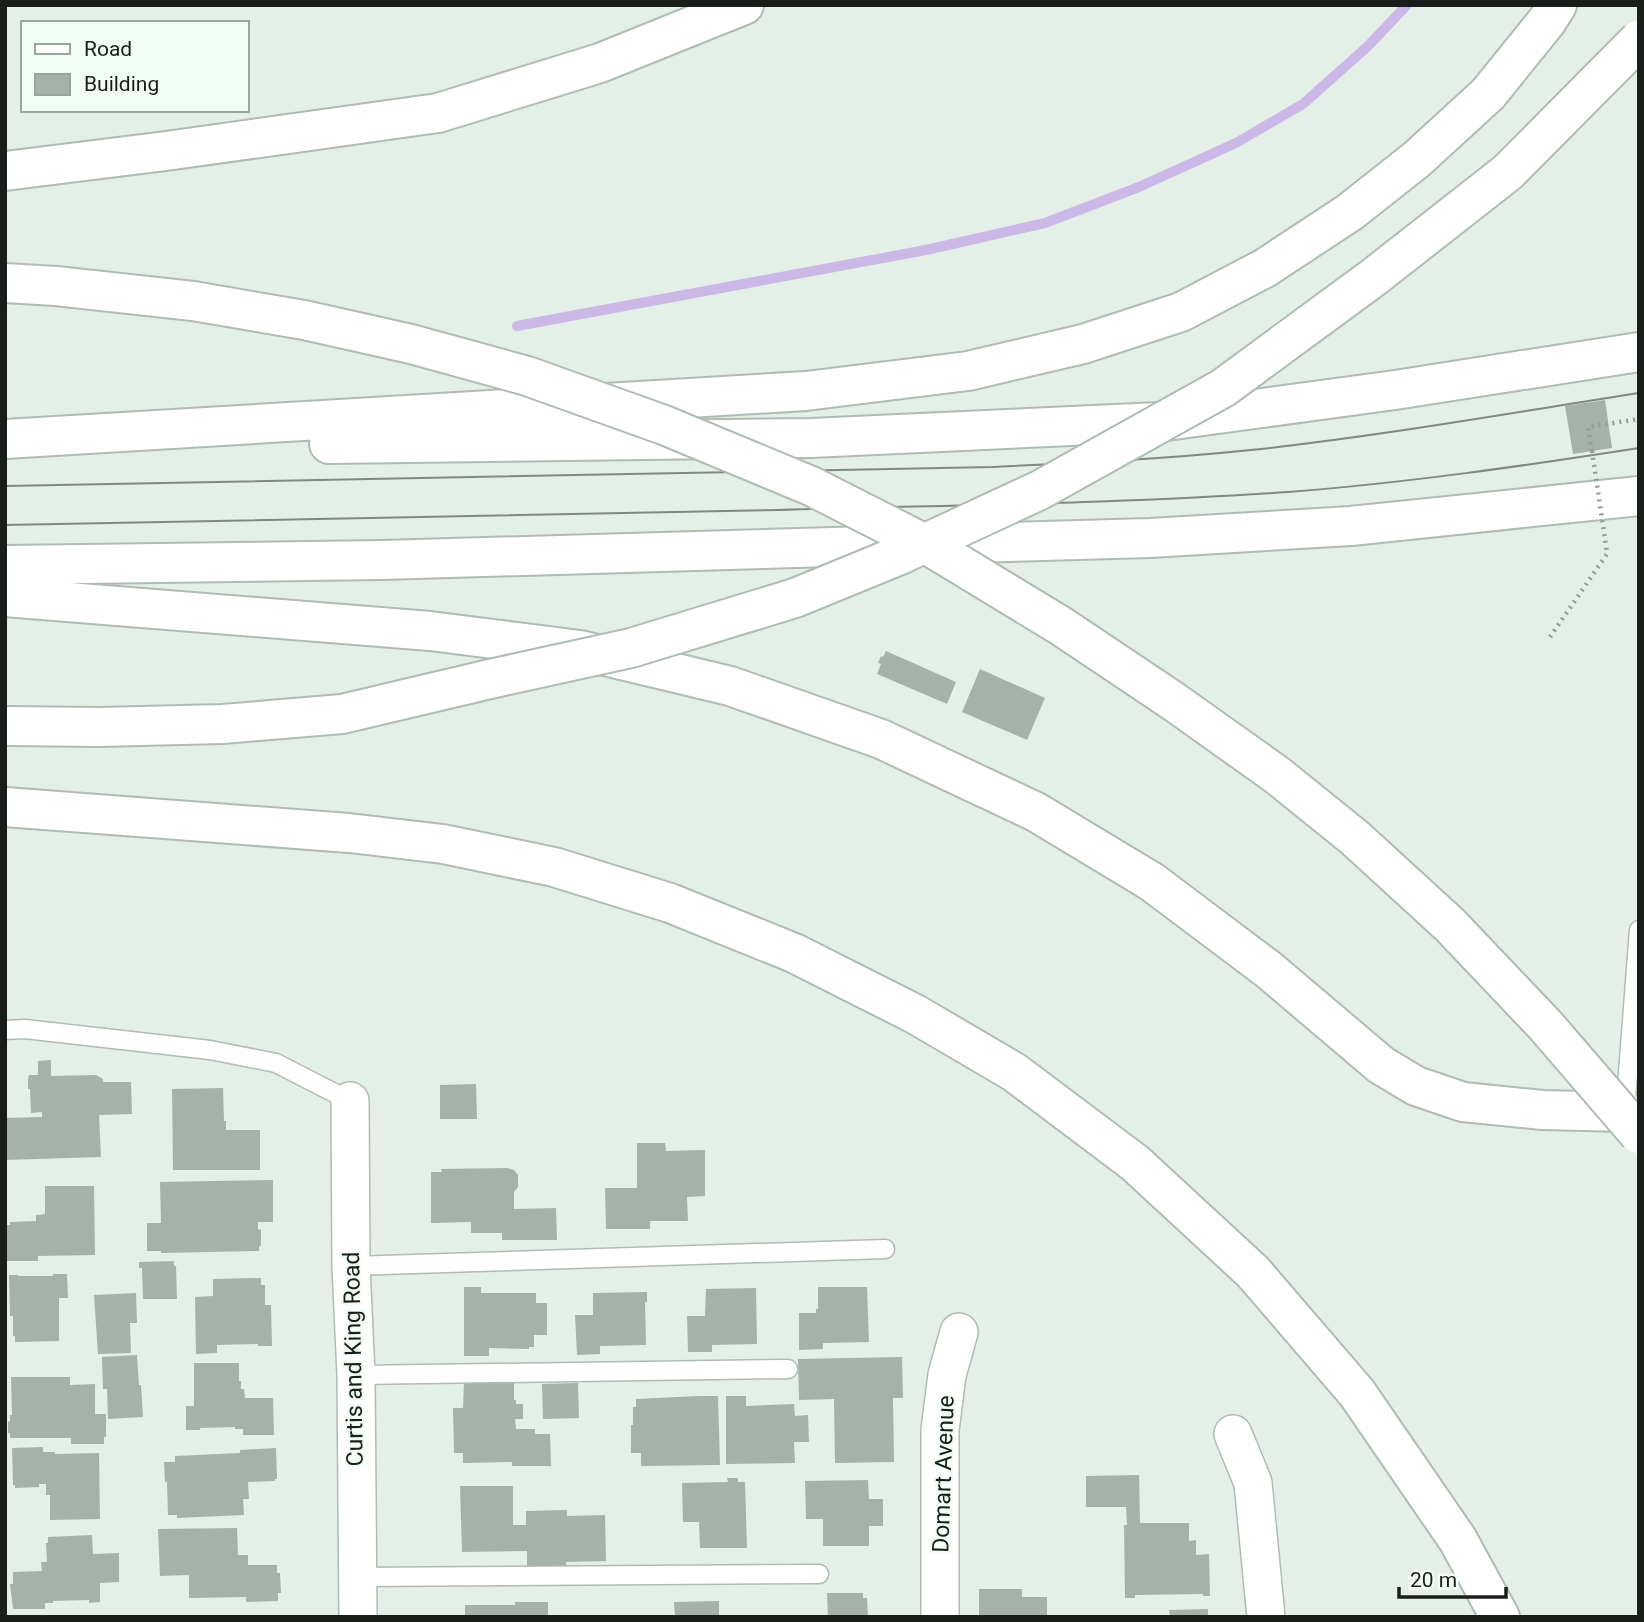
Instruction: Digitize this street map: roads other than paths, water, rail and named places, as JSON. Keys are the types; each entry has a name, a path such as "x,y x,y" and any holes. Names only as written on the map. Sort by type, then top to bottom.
{"highway":[{"path":"5,171 166,152 439,113 600,63 744,5"},
{"path":"5,439 806,391 968,371 1083,344 1181,312 1265,268 1350,212 1417,159 1488,94 1557,5"},
{"path":"5,726 223,724 342,714 631,648 795,598 900,555 1040,490 1223,388 1374,277 1508,172 1639,40"},
{"path":"5,283 192,301 304,320 411,344 527,376 664,425 811,486 931,547 1061,626 1173,701 1277,775 1355,838 1460,935 1632,1123"},
{"path":"1159,422 1639,324"},
{"path":"5,449 811,438 1159,422 1395,390 1639,352"},
{"path":"5,565 382,560 1150,538 1350,526 1639,496"},
{"path":"5,597 444,633 580,650 730,686 881,739 1036,812 1152,883 1269,970 1381,1065 1416,1086 1463,1102 1632,1123"},
{"path":"5,807 349,833 443,844 554,867 670,903 794,953 915,1014 1014,1072 1135,1163 1253,1272 1357,1393 1458,1540 1500,1617"}],"street":[{"name":"Curtis and King Road","path":"350,1101 358,1617"},
{"name":"Domart Avenue","path":"940,1617 940,1430 947,1375 959,1332"},
{"path":"1233,1434 1253,1483 1266,1617"}],"lane":[{"path":"1632,1123 1639,930"},
{"path":"5,1030 25,1029 210,1051 276,1063 350,1101"},
{"path":"351,1266 885,1249"},
{"path":"356,1376 788,1369"},
{"path":"357,1577 819,1574"}],"waterway":[{"path":"517,326 926,250 1045,223 1139,187 1236,143 1303,104 1367,47 1407,5"}],"tram line":[{"path":"5,486 992,467 1089,462 1300,444 1639,393"},
{"path":"5,525 682,512 1160,499 1376,484 1639,448"}]}
